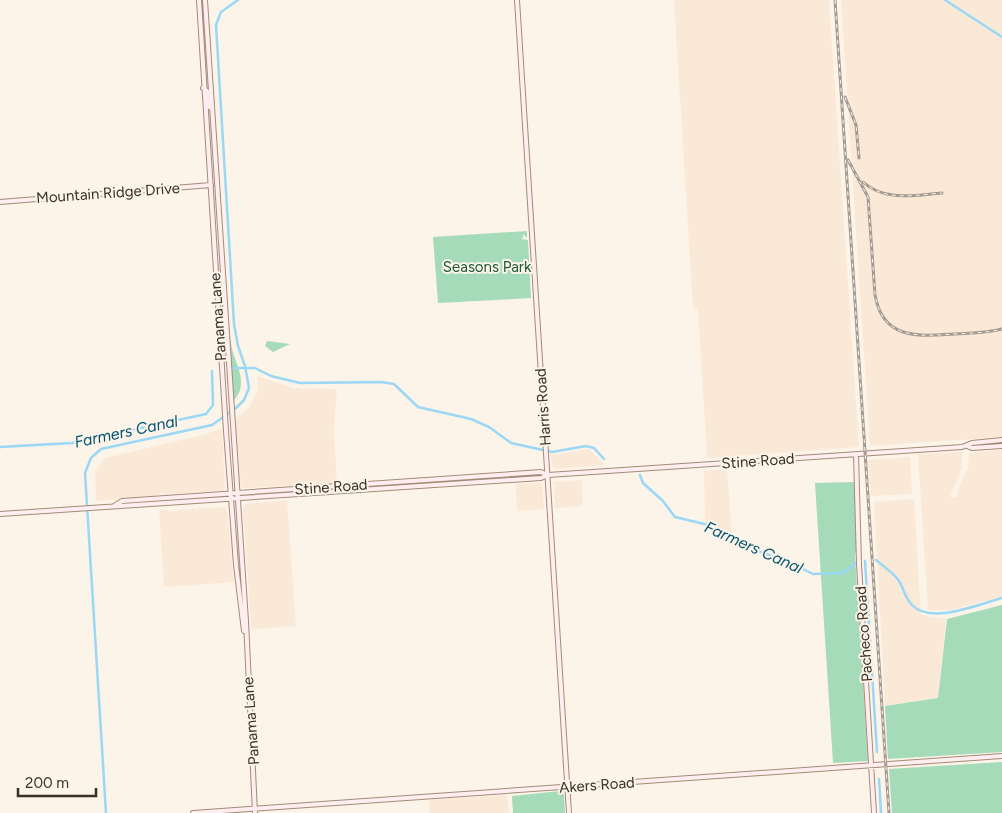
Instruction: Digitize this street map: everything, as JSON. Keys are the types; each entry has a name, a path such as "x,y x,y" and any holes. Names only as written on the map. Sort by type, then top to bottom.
{"main road":[{"name":"Panama Lane","path":"199,0 209,185 230,494 241,619 245,633"},
{"name":"Panama Lane","path":"205,0 215,184 244,585 245,633 257,812"},
{"name":"Harris Road","path":"517,0 569,813"},
{"path":"203,88 207,91 208,106 211,108"},
{"name":"Mountain Ridge Drive","path":"0,202 215,184"},
{"path":"216,282 219,286 223,304"},
{"path":"218,322 225,333"},
{"name":"Stine Road","path":"967,446 972,443 1002,440"},
{"name":"Stine Road","path":"0,514 466,484 542,478 548,475 967,446 972,448 1002,446"},
{"name":"Pacheco Road","path":"856,454 859,564 874,813"},
{"name":"Stine Road","path":"114,506 122,501 541,472 548,475"},
{"path":"466,484 470,480 495,476"},
{"path":"372,490 392,483"},
{"path":"318,493 338,490 341,486"},
{"path":"234,540 238,558 242,562"},
{"path":"236,565 240,569 244,585"},
{"name":"Akers Road","path":"193,813 257,812 568,787 1002,756"}],"shaded area":[{"path":"674,0 829,0 859,447 707,458 698,309 693,309"},
{"path":"841,0 1002,0 1002,437 870,446"},
{"path":"257,376 293,388 337,389 334,430 337,481 335,484 243,488 241,486 234,420 246,411 253,401 258,389"},
{"path":"222,428 225,489 222,491 165,494 162,492 153,497 96,501 95,471 105,458 207,434"},
{"path":"589,449 605,465 555,469 552,466 551,455"},
{"path":"1002,450 1002,600 985,601 951,610 928,610 918,454 962,452 962,468 950,497 957,498 959,487 968,468 969,453"},
{"path":"910,457 912,494 871,496 868,460"},
{"path":"727,469 732,537 719,529 706,525 705,520 704,471"},
{"path":"582,480 583,506 555,508 554,482"},
{"path":"542,483 544,509 517,511 516,484"},
{"path":"914,499 921,615 946,619 938,698 885,706 874,502"},
{"path":"287,500 296,626 253,629 251,627 243,507 246,504"},
{"path":"224,507 227,510 234,582 164,587 159,509 177,512 177,510"},
{"path":"507,795 509,813 430,813 429,800"}],"green space":[{"name":"Seasons Park","path":"527,231 527,238 523,234 521,239 528,240 531,298 438,303 433,237"},
{"path":"228,321 232,349 241,382 238,395 233,401"},
{"path":"267,341 290,344 273,352 265,346"},
{"path":"854,482 858,540 855,556 868,761 833,763 815,483"},
{"path":"1002,605 1002,752 888,759 885,706 938,698 947,619"},
{"path":"1002,762 1002,813 892,813 889,769"},
{"path":"560,791 564,795 565,813 513,813 512,796"}],"waterway":[{"path":"106,813 85,473 91,458 101,449 212,425 236,408 244,400 249,388 234,324 216,25 221,12 238,0"},
{"path":"945,0 1002,37"},
{"name":"Farmers Canal","path":"231,368 255,368 271,376 300,383 381,382 394,384 418,407 471,419 489,427 511,443 552,452 586,446 594,448 604,459"},
{"name":"Farmers Canal","path":"0,447 72,443 206,414 213,405 212,371"},
{"name":"Farmers Canal","path":"640,475 643,483 663,501 675,517 717,527 741,545 789,562 813,574 843,573 856,563"},
{"name":"Farmers Canal","path":"876,560 897,578 912,605 920,611 931,613 956,611 1002,598"},
{"path":"865,561 877,752"},
{"path":"879,779 881,813"}],"railway":[{"path":"835,0 889,813"},
{"path":"845,97 856,125 859,158"},
{"path":"848,160 868,197 875,295 879,310 886,321 895,328 916,335 973,333 1002,329"},
{"path":"863,182 872,188 891,195 911,196 942,193"}]}
